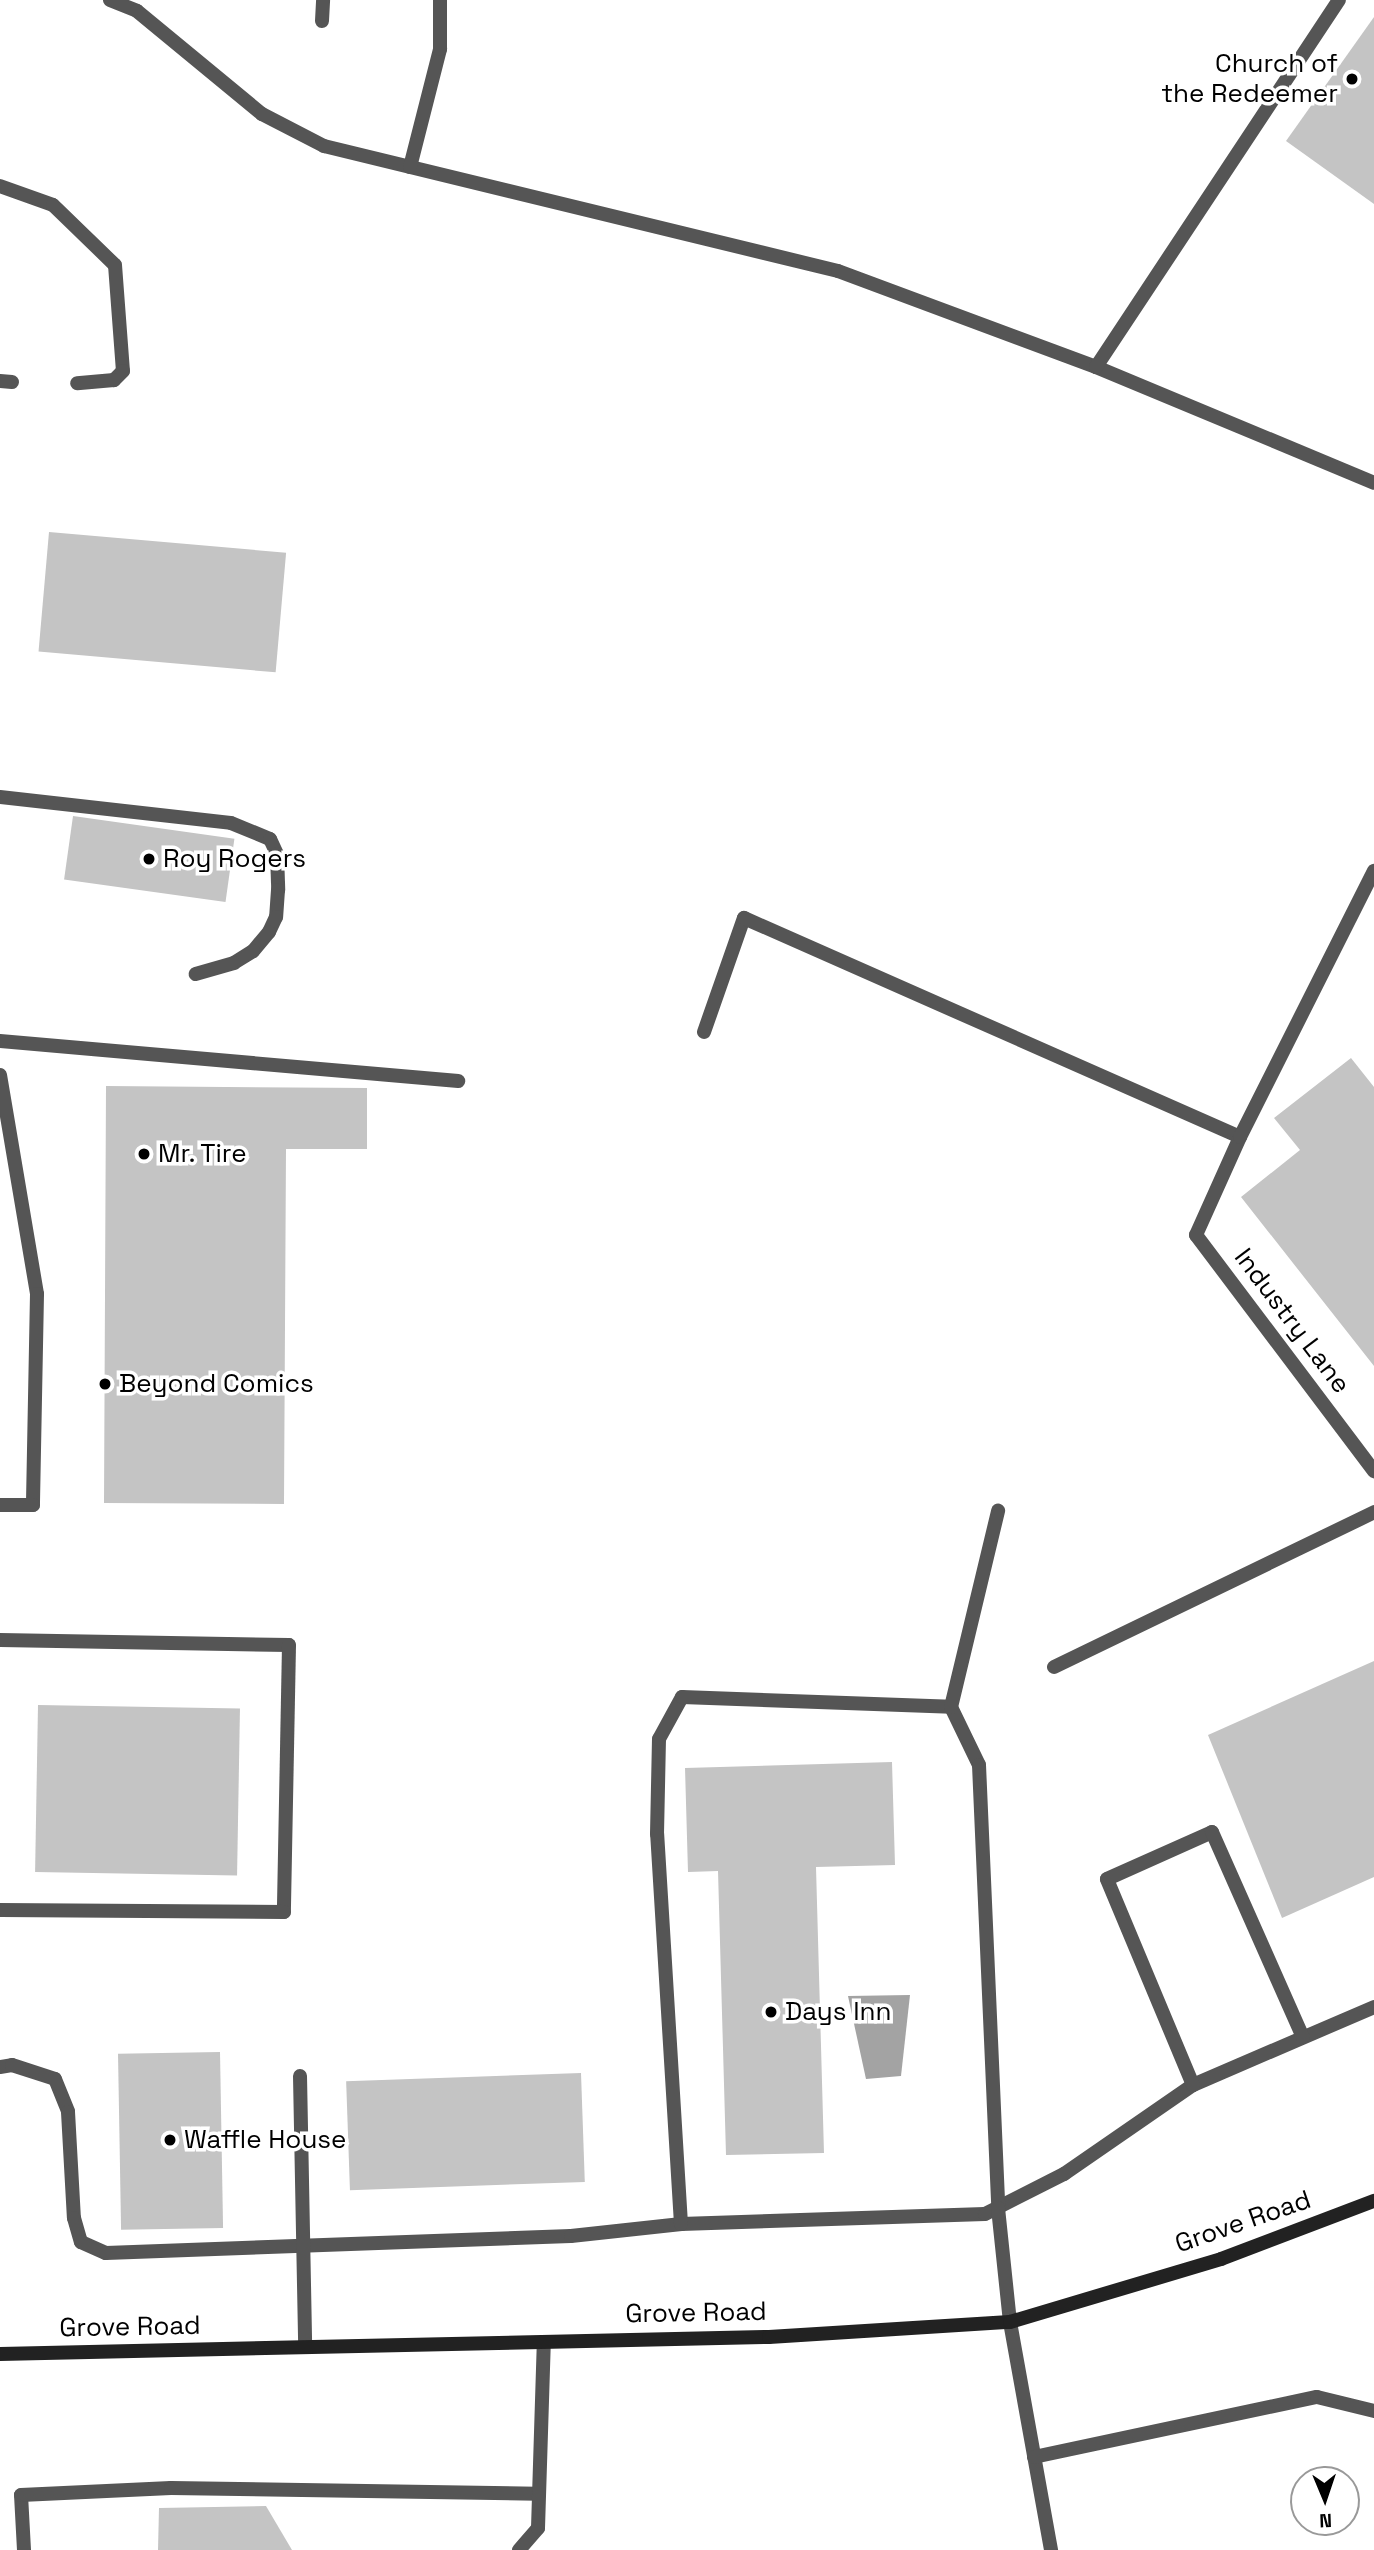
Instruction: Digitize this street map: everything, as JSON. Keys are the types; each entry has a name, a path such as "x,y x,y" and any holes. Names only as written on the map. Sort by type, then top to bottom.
{"street":[{"path":"110,0 139,4 262,114 324,146 838,271 1096,368 1374,482"},
{"path":"322,22 323,0"},
{"path":"410,167 440,49 440,0"},
{"path":"1096,368 1339,0"},
{"path":"0,186 53,205 116,265 123,371 114,380 77,383"},
{"path":"0,797 231,823 270,839 277,854 278,890 276,917 269,932 253,951 234,963 196,974"},
{"path":"704,1032 744,918 1240,1137 1374,871"},
{"path":"0,1041 458,1081"},
{"path":"0,1075 37,1294 33,1504 0,1505"},
{"name":"Industry Lane","path":"1240,1137 1196,1235 1374,1471"},
{"path":"998,1511 951,1707 979,1765 998,2208 1010,2322 1051,2550"},
{"path":"1054,1667 1374,1512"},
{"path":"0,1640 289,1645 284,1912 0,1909"},
{"path":"681,2224 657,1834 659,1739 682,1697 951,1707"},
{"path":"1193,2085 1107,1880 1212,1832 1303,2037"},
{"path":"0,2067 12,2065 54,2079 68,2112 74,2218 80,2242 106,2253 571,2236 681,2224 985,2214 1064,2174 1193,2085 1374,2007"},
{"path":"299,2076 305,2347"},
{"name":"Grove Road","path":"0,2354 769,2336 1010,2322 1221,2259 1374,2201"},
{"path":"520,2550 538,2528 544,2342"},
{"path":"1034,2457 1317,2397 1374,2411"},
{"path":"24,2550 21,2495 171,2488 537,2494"}],"shaded area":[{"path":"910,1995 901,2076 866,2079 848,1996"}],"building":[{"name":"Church of the Redeemer","path":"1374,17 1374,204 1286,141"},
{"path":"49,532 286,553 276,672 39,652"},
{"name":"Roy Rogers","path":"73,816 234,839 226,902 64,879"},
{"path":"1351,1058 1374,1087 1374,1366 1241,1197 1300,1150 1274,1118"},
{"path":"106,1086 367,1088 367,1149 286,1149 284,1504 104,1503"},
{"path":"1374,1661 1374,1877 1282,1918 1208,1735"},
{"path":"38,1705 240,1709 237,1875 35,1872"},
{"name":"Days Inn","path":"892,1762 895,1865 816,1867 824,2153 726,2155 718,1871 688,1872 685,1768"},
{"name":"Waffle House","path":"220,2052 223,2228 121,2230 118,2054"},
{"path":"581,2073 585,2182 350,2190 346,2081"},
{"path":"266,2506 292,2550 158,2550 159,2508"}],"place":[{"name":"Church of the Redeemer","path":"1352,79"},
{"name":"Roy Rogers","path":"149,859"},
{"name":"Mr. Tire","path":"144,1154"},
{"name":"Beyond Comics","path":"105,1384"},
{"name":"Days Inn","path":"771,2012"},
{"name":"Waffle House","path":"170,2140"}]}
